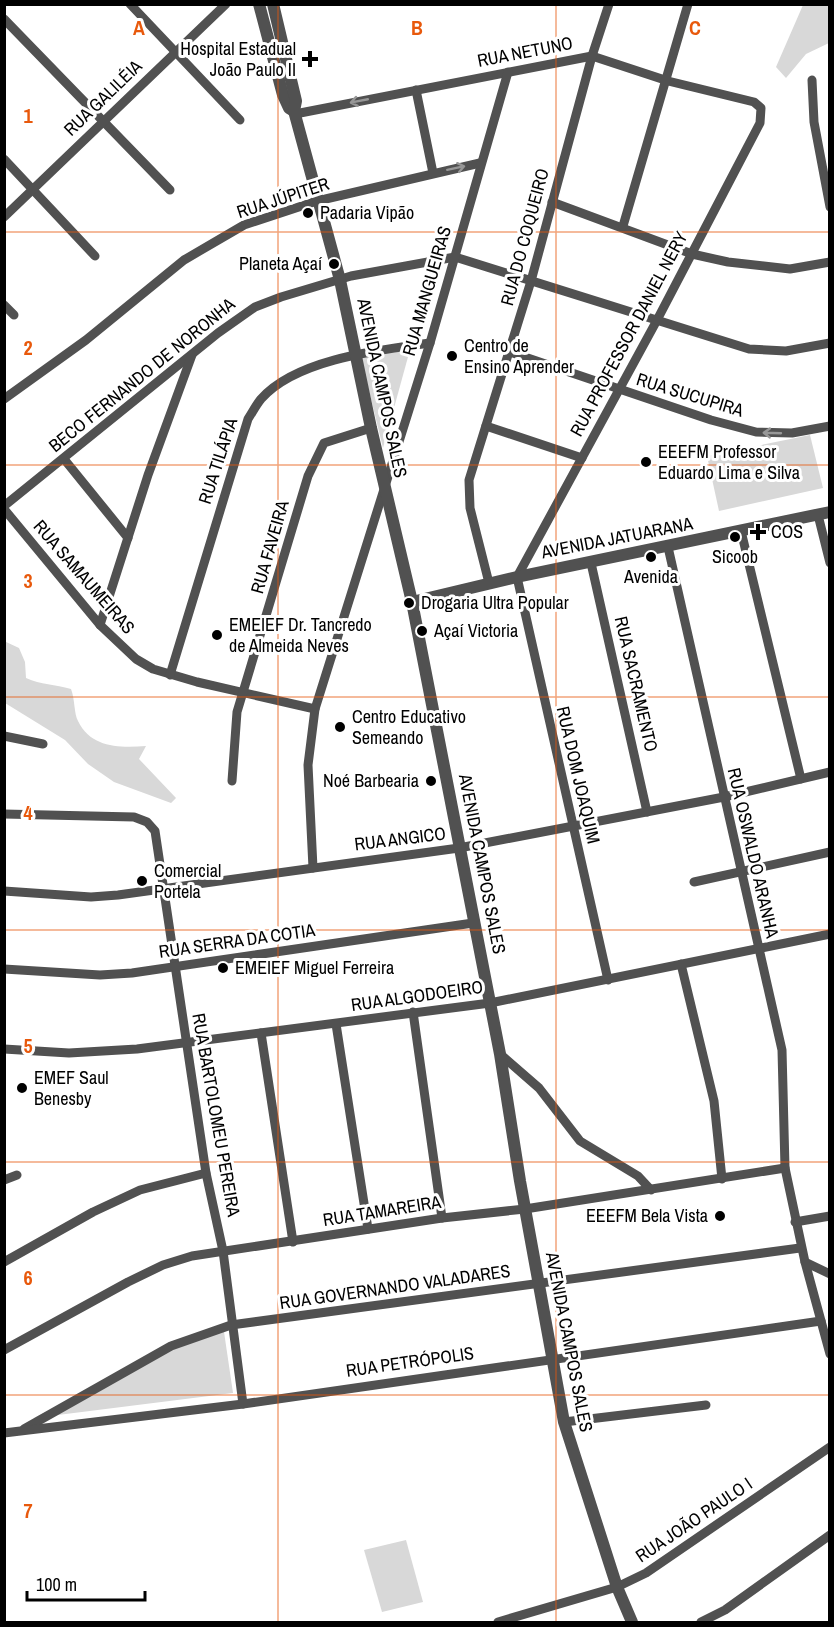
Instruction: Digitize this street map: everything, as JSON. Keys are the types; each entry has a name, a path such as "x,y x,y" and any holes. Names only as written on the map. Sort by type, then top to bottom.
{"street":[{"path":"130,4 240,120"},
{"name":"RUA GALILÉIA","path":"4,217 226,4"},
{"name":"AVENIDA CAMPOS SALES","path":"260,4 283,95 289,108 294,112"},
{"name":"AVENIDA CAMPOS SALES","path":"273,4 296,101 294,112 340,280 371,429 412,602 500,1054 525,1209 564,1422 617,1587 632,1623"},
{"name":"RUA DO COQUEIRO","path":"489,583 469,496 474,462 531,281 592,56 609,4"},
{"path":"623,226 668,81 688,4"},
{"path":"4,19 170,190"},
{"name":"RUA NETUNO","path":"294,112 592,56 668,81 759,105"},
{"name":"RUA MANGUEIRAS","path":"313,868 308,765 315,709 430,343 508,72"},
{"path":"812,80 812,111 830,207"},
{"path":"416,90 433,173"},
{"name":"RUA PROFESSOR DANIEL NERY","path":"517,577 656,322 760,123 759,105"},
{"path":"4,159 95,256"},
{"name":"RUA JÚPITER","path":"4,399 86,340 184,260 244,225 317,201 480,163"},
{"path":"552,202 623,226 692,254 745,266 802,268 830,262"},
{"name":"BECO FERNANDO DE NORONHA","path":"4,507 193,353 255,307 340,280 395,266 455,257 656,322 748,349 786,351 830,343"},
{"path":"4,305 14,315"},
{"name":"RUA TILÁPIA","path":"170,675 248,419 261,399 280,383 305,370 357,356 430,343"},
{"name":"RUA SUCUPIRA","path":"510,352 619,390 756,432 792,433 830,426"},
{"path":"100,625 193,353"},
{"path":"486,426 582,458"},
{"name":"RUA FAVEIRA","path":"232,781 234,735 243,693 316,455 324,443 331,439 371,429"},
{"path":"64,459 128,538"},
{"name":"RUA SAMAUMEIRAS","path":"4,507 100,625 136,658 170,675 315,709"},
{"path":"824,513 830,563"},
{"name":"AVENIDA JATUARANA","path":"412,602 489,583 824,513"},
{"path":"741,531 801,779"},
{"name":"RUA OSWALDO ARANHA","path":"668,547 784,1064 785,1168 800,1248 805,1262"},
{"name":"RUA SACRAMENTO","path":"591,563 647,812"},
{"name":"RUA DOM JOAQUIM","path":"517,577 608,980"},
{"path":"4,736 43,744"},
{"name":"RUA ANGICO","path":"4,891 91,897 163,891 459,848 724,797 830,771"},
{"name":"RUA BARTOLOMEU PEREIRA","path":"4,814 134,818 147,822 155,831 206,1173 223,1251 243,1404"},
{"path":"694,882 830,852"},
{"name":"RUA SERRA DA COTIA","path":"4,969 100,975 174,967 473,923"},
{"name":"RUA ALGODOEIRO","path":"4,1049 69,1053 187,1043 490,1003 830,934"},
{"path":"681,964 714,1101 722,1179"},
{"path":"413,1012 442,1218"},
{"path":"336,1024 368,1229"},
{"path":"261,1033 293,1242"},
{"path":"500,1054 539,1088 580,1141 638,1176 651,1190"},
{"name":"RUA TAMAREIRA","path":"4,1350 163,1265 192,1256 442,1218 525,1209 785,1168"},
{"path":"4,1262 93,1212 140,1190 206,1173"},
{"path":"4,1180 17,1175"},
{"path":"795,1222 830,1216"},
{"name":"RUA GOVERNANDO VALADARES","path":"19,1432 171,1346 231,1325 800,1248"},
{"path":"805,1262 830,1274"},
{"path":"805,1262 830,1354"},
{"name":"RUA PETRÓPOLIS","path":"4,1433 243,1404 820,1321"},
{"path":"564,1422 706,1405"},
{"name":"RUA JOÃO PAULO I","path":"498,1623 617,1587 669,1560 830,1447"},
{"path":"701,1623 725,1610 830,1535"}],"shaded area":[{"path":"803,5 829,5 829,43 806,54 786,78 776,67"},
{"path":"411,346 383,448 361,358"},
{"path":"810,435 823,488 719,511 707,456"},
{"path":"4,641 19,648 25,662 26,678 71,689 77,718 90,737 116,746 146,746 139,759 176,798 171,803 114,782 88,764 65,740 5,703"},
{"path":"223,1325 233,1393 34,1418 185,1341"},
{"path":"406,1540 423,1602 382,1612 364,1550"}],"place":[{"name":"Hospital Estadual João Paulo II","path":"310,59"},
{"name":"Padaria Vipão","path":"308,213"},
{"name":"Planeta Açaí","path":"334,264"},
{"name":"Centro de Ensino Aprender","path":"452,356"},
{"name":"EEEFM Professor Eduardo Lima e Silva","path":"646,462"},
{"name":"COS","path":"758,532"},
{"name":"Sicoob","path":"735,537"},
{"name":"Avenida","path":"651,557"},
{"name":"Drogaria Ultra Popular","path":"409,603"},
{"name":"Açaí Victoria","path":"422,631"},
{"name":"EMEIEF Dr. Tancredo de Almeida Neves","path":"217,635"},
{"name":"Centro Educativo Semeando","path":"340,727"},
{"name":"Noé Barbearia","path":"431,781"},
{"name":"Comercial Portela","path":"142,881"},
{"name":"EMEIEF Miguel Ferreira","path":"223,968"},
{"name":"EMEF Saul Benesby","path":"22,1088"},
{"name":"EEEFM Bela Vista","path":"720,1216"}]}
